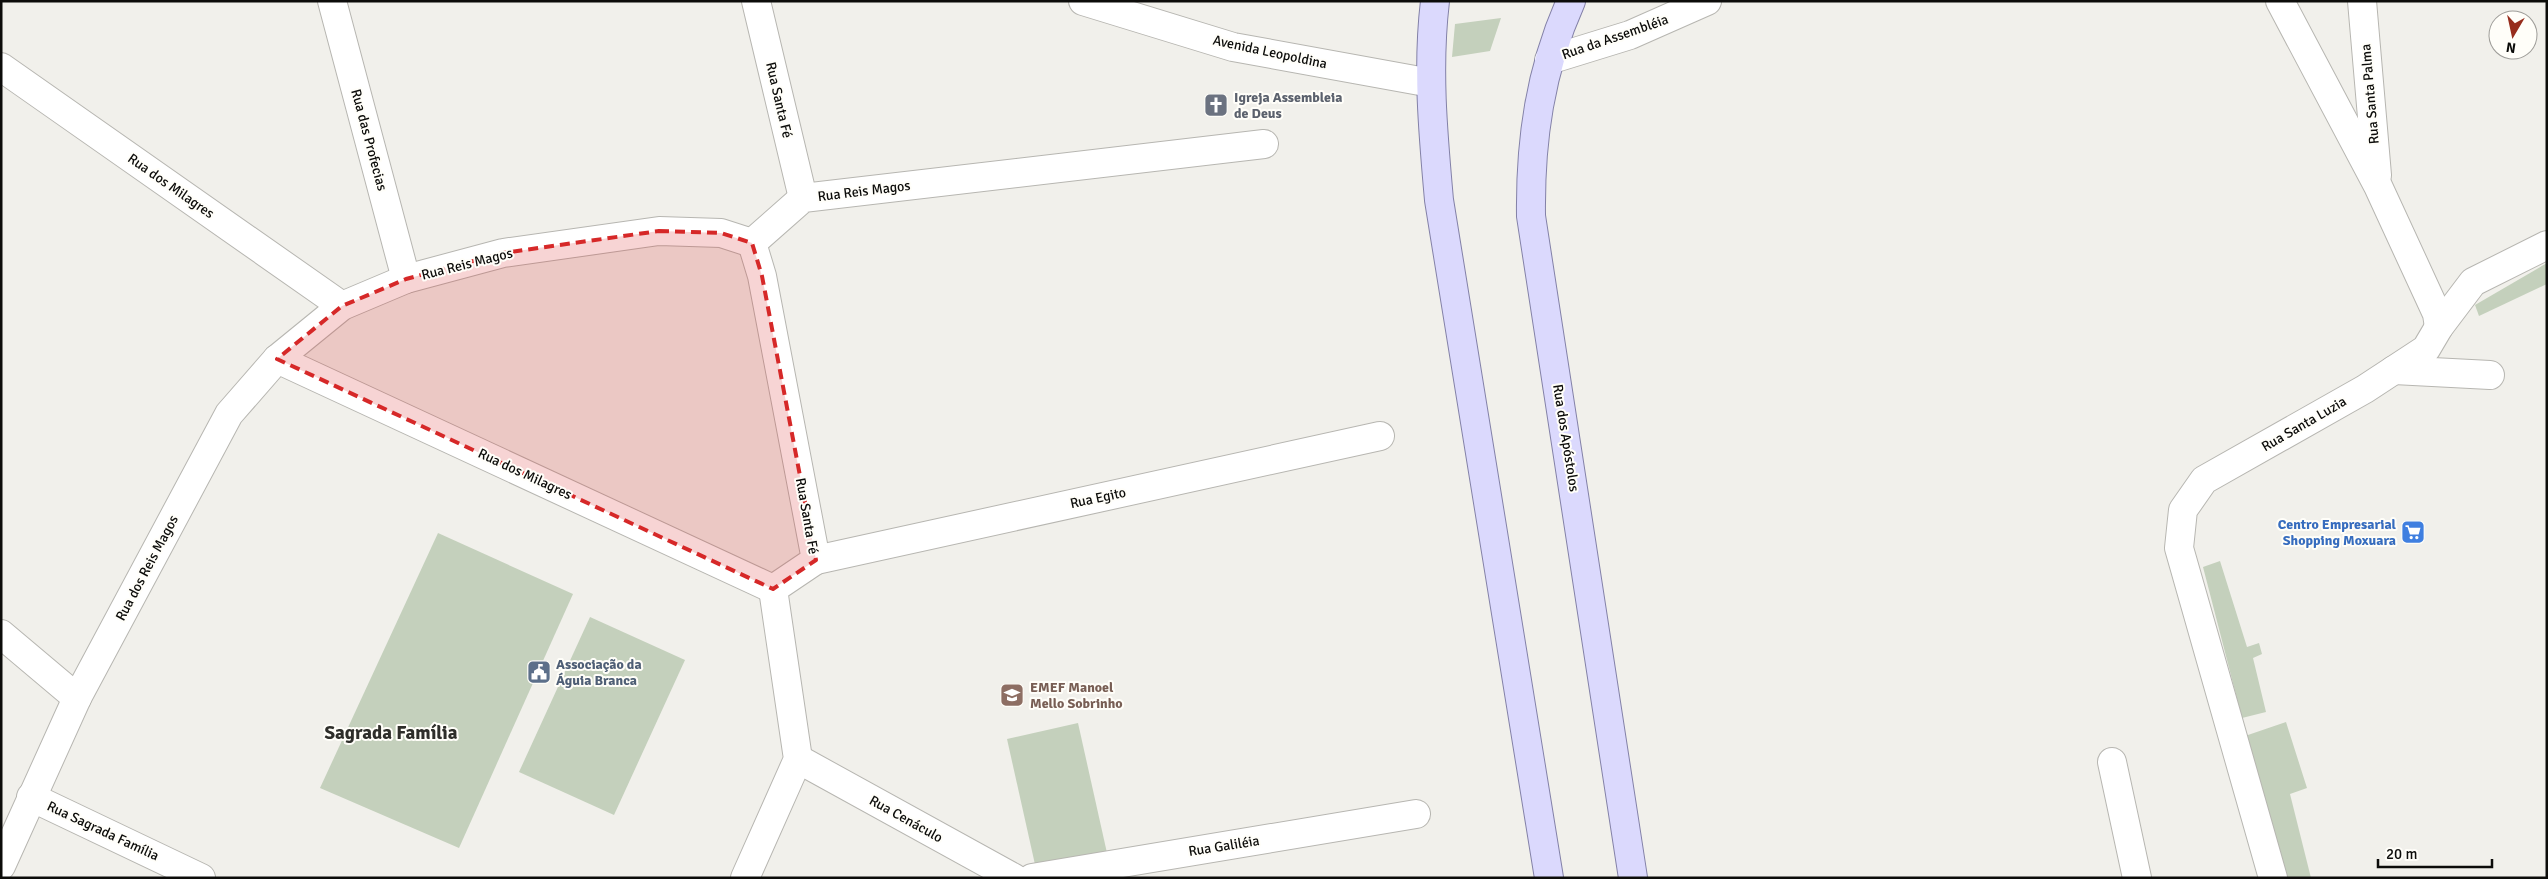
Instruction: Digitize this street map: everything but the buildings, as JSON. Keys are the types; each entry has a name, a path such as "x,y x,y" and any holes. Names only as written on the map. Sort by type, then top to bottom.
{"main road":[{"path":"1435,1 1430,82 1432,138 1438,200 1549,878"},
{"name":"Rua dos Apóstolos","path":"1571,1 1549,60 1534,128 1530,172 1532,216 1633,878"}],"street":[{"name":"Rua das Profecias","path":"332,1 406,280"},
{"name":"Rua Santa Fé","path":"756,1 803,198"},
{"name":"Avenida Leopoldina","path":"1083,1 1233,47 1430,82"},
{"name":"Rua da Assembléia","path":"1549,60 1630,35 1707,1"},
{"path":"2280,1 2378,186 2437,314 2439,327"},
{"name":"Rua Santa Palma","path":"2362,1 2378,186"},
{"name":"Rua dos Milagres","path":"1,67 342,306"},
{"name":"Rua Reis Magos","path":"342,306 406,280 503,253 658,231 720,233 752,243 803,198 1264,144"},
{"name":"Rua Santa Fé","path":"752,243 762,276 816,560 773,589"},
{"name":"Rua Santa Luzia","path":"2274,878 2179,548 2182,510 2204,480 2365,389 2426,349 2439,327 2473,282 2547,245"},
{"name":"Rua dos Reis Magos","path":"1,866 77,698 229,414 277,359 342,306"},
{"name":"Rua dos Milagres","path":"277,359 773,589"},
{"path":"2394,370 2490,375"},
{"name":"Rua Egito","path":"816,560 1380,436"},
{"path":"745,878 798,759 773,589"},
{"path":"1,634 77,698"},
{"name":"Rua Cenáculo","path":"798,759 1014,878"},
{"path":"2112,762 2137,878"},
{"name":"Rua Sagrada Família","path":"31,797 201,878"},
{"name":"Rua Galiléia","path":"1032,878 1416,814"}],"highlighted area":[{"path":"659,231 721,233 752,243 762,276 816,560 773,589 277,359 342,306 406,279 503,253"}],"green space":[{"path":"1501,18 1490,51 1452,57 1455,24"},
{"path":"2547,263 2547,284 2479,316 2475,305"},
{"path":"438,533 573,594 459,848 320,788"},
{"path":"2220,561 2247,647 2259,643 2262,654 2253,658 2266,712 2242,718 2203,567"},
{"path":"590,617 685,660 614,815 519,772"},
{"path":"2286,722 2307,788 2290,794 2311,878 2285,878 2245,736"},
{"path":"1078,723 1107,853 1036,869 1007,739"}],"place":[{"name":"Igreja Assembleia de Deus","path":"1216,105"},
{"name":"Centro Empresarial Shopping Moxuara","path":"2413,532"},
{"name":"Associação da Águia Branca","path":"539,672"},
{"name":"EMEF Manoel Mello Sobrinho","path":"1012,695"}],"district":[{"name":"Sagrada Família","path":"391,733"}]}
